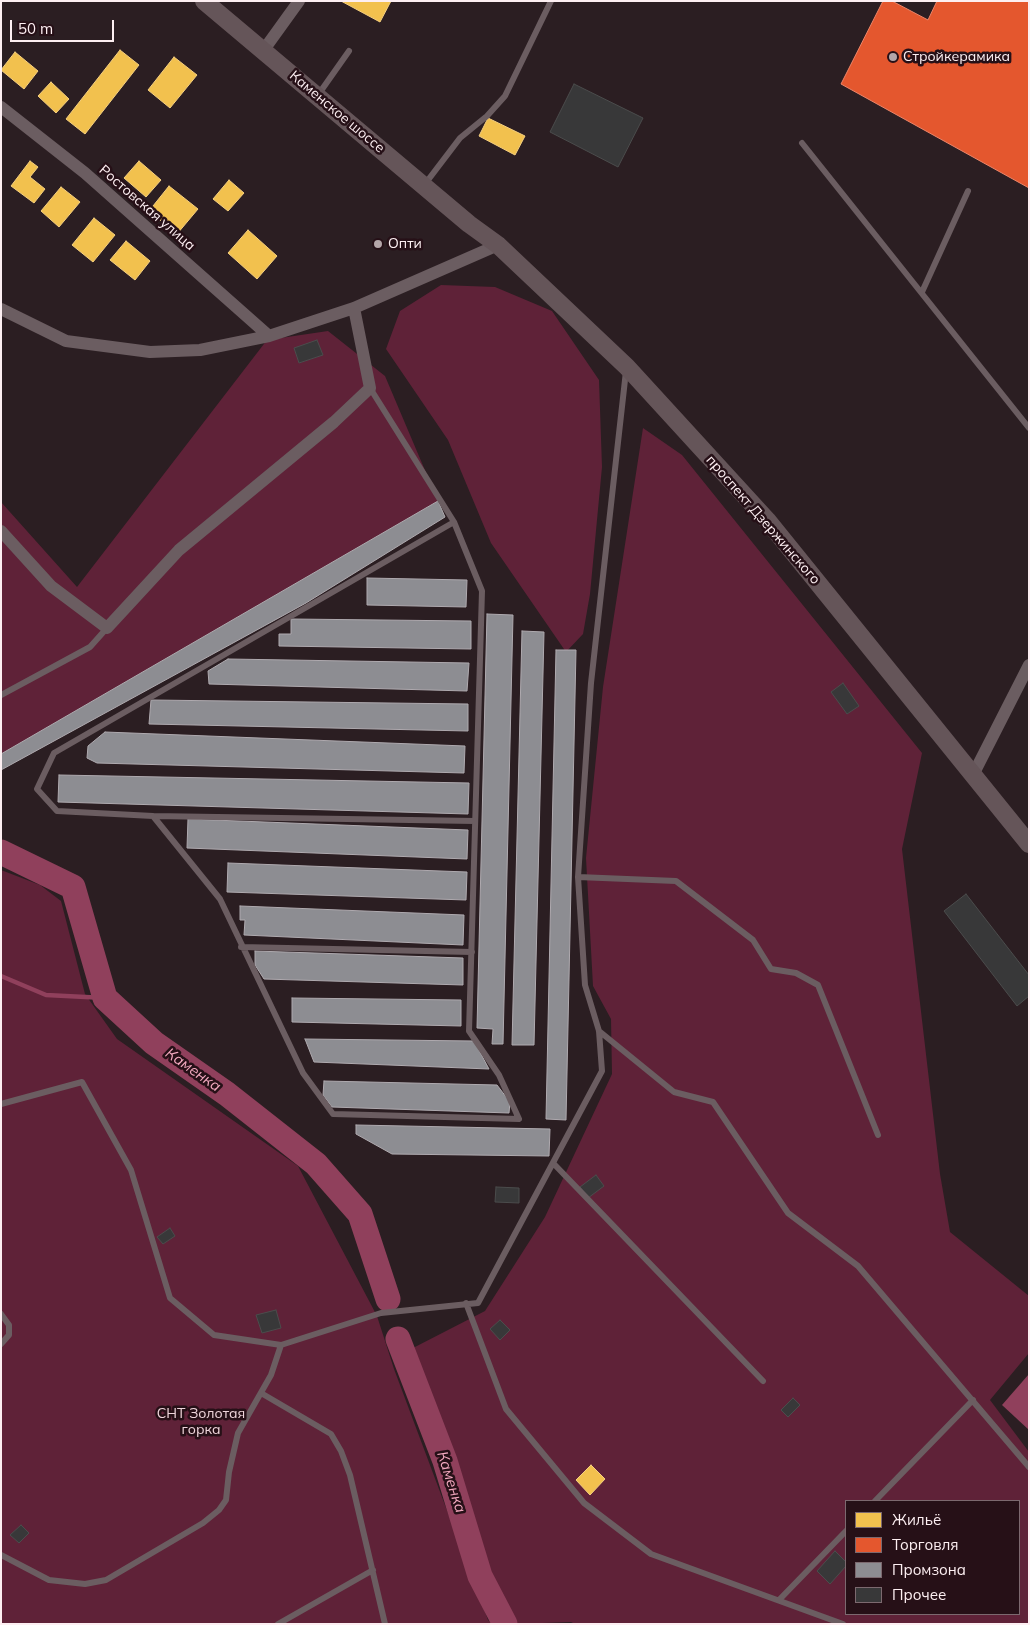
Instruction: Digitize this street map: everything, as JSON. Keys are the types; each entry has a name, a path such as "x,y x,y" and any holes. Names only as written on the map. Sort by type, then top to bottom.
{"street":[{"name":"Каменское шоссе","path":"204,1 468,224"},
{"path":"263,51 299,1"},
{"name":"Ростовская улица","path":"1,107 85,173 269,336"},
{"name":"проспект Дзержинского","path":"468,224 498,245 627,367 767,520 1029,844"},
{"path":"1,309 66,341 150,352 200,350 269,336 354,308 498,245"},
{"path":"1,531 51,586 107,628 179,550 334,422 370,388 354,308"},
{"path":"973,776 1029,665"}],"lane":[{"path":"424,185 460,138 487,116 505,96 551,1"},
{"path":"317,96 349,51"},
{"path":"802,143 1029,428"},
{"path":"922,292 968,191"},
{"path":"1,1104 82,1082 131,1170 170,1298 214,1335 281,1345 381,1314 478,1303 602,1071 599,1031 585,985 578,877 591,683 627,367"},
{"path":"153,816 220,899 241,947 264,989 303,1073 333,1114 519,1119 499,1076 469,1031 482,591 454,522 370,388"},
{"path":"454,522 54,753 37,790 57,811 153,816 476,821"},
{"path":"1,695 90,646 107,628"},
{"path":"578,877 676,882 752,940 771,969 796,973 818,985 878,1135"},
{"path":"241,947 472,952"},
{"path":"599,1031 674,1092 713,1102 788,1213 858,1266 1029,1467"},
{"path":"553,1163 764,1381"},
{"path":"466,1303 506,1409 584,1503 651,1554 843,1624"},
{"path":"1,1314 9,1325 9,1335 1,1344"},
{"path":"1,1555 49,1580 85,1584 106,1580 188,1532 219,1510 226,1500 229,1472 238,1433 271,1375 281,1345"},
{"path":"261,1393 331,1434 341,1451 350,1475 385,1624"},
{"path":"876,1500 973,1400"},
{"path":"779,1600 845,1531"},
{"path":"278,1624 373,1570"}],"green space":[{"path":"441,285 495,287 552,311 599,380 602,467 590,594 583,634 566,652 491,543 448,440 386,349 400,311"},
{"path":"328,331 385,376 438,501 1,754 1,502 77,587 267,340"},
{"path":"643,428 682,455 922,753 902,849 940,1174 950,1232 1029,1296 1029,1353 990,1400 1029,1452 1029,1624 575,1624 571,1622 515,1624 507,1616 485,1569 453,1459 413,1348 485,1311 545,1217 612,1074 611,1019 593,986 586,858 603,687"},
{"name":"СНТ Золотая горка","path":"1,870 40,885 61,901 85,994 117,1039 298,1166 377,1316 394,1369 488,1620 492,1624 1,1624"}],"shaded area":[{"path":"1029,1374 1029,1430 1002,1405"}],"building: Жильё":[{"path":"341,1 391,1 380,22"},
{"path":"120,50 139,65 85,134 66,119"},
{"path":"15,52 38,71 24,89 1,70"},
{"path":"174,57 197,75 170,108 148,90"},
{"path":"51,82 69,99 56,113 38,96"},
{"path":"488,118 525,136 515,155 479,136"},
{"path":"30,161 38,167 30,177 45,189 34,203 11,186"},
{"path":"139,161 161,180 146,197 124,178"},
{"path":"229,180 244,193 228,211 213,199"},
{"path":"169,186 198,209 177,234 149,211"},
{"path":"61,187 80,202 59,227 41,211"},
{"path":"94,218 115,235 93,262 72,245"},
{"path":"248,230 277,256 257,279 228,253"},
{"path":"126,241 150,261 135,280 110,260"},
{"path":"591,1465 605,1479 590,1495 576,1480"}],"building: Торговля":[{"path":"883,1 892,1 928,20 937,1 1029,1 1029,188 841,84"}],"building: Промзона":[{"path":"438,501 445,517 306,603 1,770 1,754"},
{"path":"367,578 467,580 466,607 367,605"},
{"path":"487,614 513,615 503,1044 492,1044 493,1029 477,1028"},
{"path":"291,619 471,621 471,649 279,646 279,634 291,634"},
{"path":"522,631 544,632 534,1045 512,1045"},
{"path":"556,650 576,650 566,1120 546,1119"},
{"path":"228,659 469,663 467,691 209,684 208,671"},
{"path":"151,700 468,704 468,731 149,724"},
{"path":"105,732 465,746 464,773 97,763 87,758 88,746"},
{"path":"59,775 469,783 468,814 58,802"},
{"path":"188,819 468,830 467,859 187,848"},
{"path":"228,863 467,872 466,900 227,892"},
{"path":"240,906 464,915 463,945 244,935 245,920 240,920"},
{"path":"255,951 463,958 463,985 264,979 255,965"},
{"path":"292,998 461,1000 461,1026 292,1022"},
{"path":"305,1039 474,1041 489,1069 314,1062"},
{"path":"324,1081 497,1085 510,1102 509,1113 332,1107 323,1095"},
{"path":"356,1125 550,1129 549,1156 392,1154 356,1134"}],"building: Прочее":[{"path":"574,84 643,118 618,167 550,132"},
{"path":"317,340 323,355 299,363 294,348"},
{"path":"843,683 859,706 847,714 831,692"},
{"path":"966,894 1029,975 1029,996 1017,1006 944,911"},
{"path":"596,1175 604,1186 588,1198 580,1187"},
{"path":"496,1187 519,1188 519,1203 495,1202"},
{"path":"170,1228 175,1236 163,1244 157,1237"},
{"path":"276,1310 281,1328 262,1333 256,1315"},
{"path":"500,1320 510,1330 500,1340 490,1329"},
{"path":"793,1398 800,1405 788,1417 781,1410"},
{"path":"21,1525 29,1533 19,1543 10,1535"},
{"path":"835,1551 845,1561 845,1567 830,1584 817,1571"}],"waterway":[{"name":"Каменка","path":"1,852 73,887 105,998 154,1043 227,1094 316,1164 360,1214 388,1299"},
{"path":"1,976 46,995 105,998"},
{"name":"Каменка","path":"398,1339 445,1461 480,1576 505,1624"}],"place":[{"name":"Стройкерамика","path":"893,57"},
{"name":"Опти","path":"378,244"}]}
